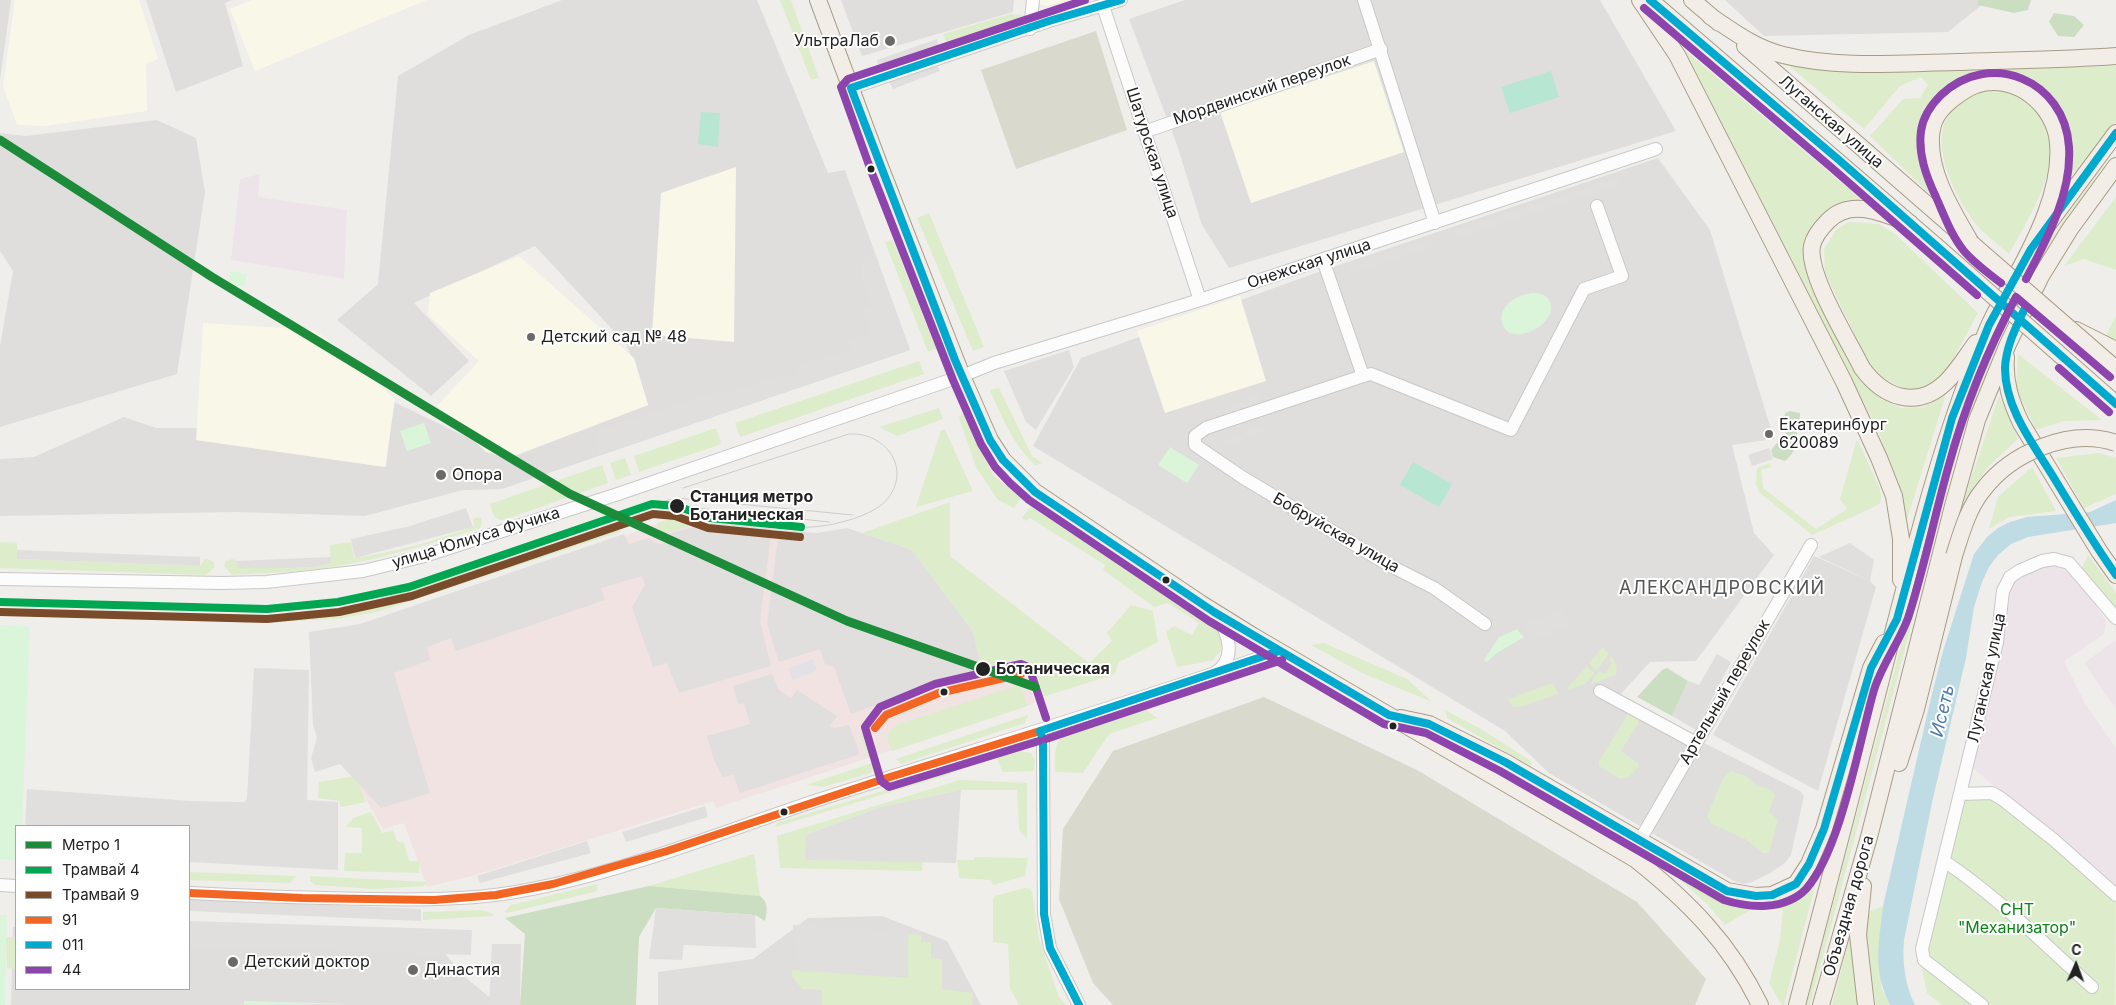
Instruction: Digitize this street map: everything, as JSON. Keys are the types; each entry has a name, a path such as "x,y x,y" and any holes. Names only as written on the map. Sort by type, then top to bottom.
{"main road":[{"path":"818,0 962,376 990,440 1003,460 1017,476 1035,492 1214,612 1279,652 1635,859 1667,884 1696,912 1744,972 1760,1005"},
{"path":"1389,715 1429,724 1496,758 1719,887 1736,894 1772,895 1796,884 1809,864 1824,829 1871,668 1899,611 1901,539 1894,496 1879,458 1840,374 1676,55 1640,0"},
{"name":"Луганская улица","path":"1650,0 1910,223 2116,404"},
{"name":"Луганская улица","path":"1692,0 2058,320"},
{"path":"1710,16 1741,38 1760,48 1809,60 1875,64 2116,56"},
{"path":"1971,243 1952,208 1934,168 1931,132 1939,112 1955,97 1975,85 1994,82 2017,88 2033,96 2045,108 2057,132 2059,160 2055,183 2031,249"},
{"path":"2031,249 2116,133"},
{"path":"1877,808 1977,420 2008,344 2041,276 2070,229 2116,166"},
{"path":"2098,190 2116,177"},
{"path":"1910,223 1873,210 1852,209 1832,216 1823,225 1814,240 1812,258 1821,286 1862,368 1870,378 1892,395 1906,398 1921,397 1945,384 1989,325"},
{"name":"Объездная дорога","path":"1797,1005 1899,611 1952,418 1989,325 2031,249"},
{"path":"2058,320 2116,350"},
{"path":"2058,320 2116,369"},
{"path":"2008,344 2006,381 2021,423 2099,551 2116,575"},
{"path":"1877,808 1898,765 1916,709 1954,556 1971,509 1983,490 2010,464 2051,442 2085,439 2116,443"},
{"name":"Объездная дорога","path":"1821,1005 1877,808"},
{"path":"1866,1005 1858,934 1869,837"}],"street":[{"path":"1030,29 1033,0"},
{"path":"851,88 1121,0"},
{"path":"1364,0 1435,222"},
{"name":"Шатурская улица","path":"1103,6 1200,300"},
{"name":"Мордвинский переулок","path":"1144,132 1381,49"},
{"name":"Онежская улица","path":"962,376 994,363 1200,300 1656,149"},
{"path":"1323,260 1363,376 1372,374 1512,430 1584,289 1622,276 1597,206"},
{"name":"улица Юлиуса Фучика","path":"0,579 222,583 266,582 363,571 421,557 618,494 962,376"},
{"name":"Бобруйская улица","path":"1363,376 1206,428 1195,436 1195,445 1242,477 1387,564 1434,588 1485,624"},
{"name":"Артельный переулок","path":"1640,840 1811,545"},
{"name":"Луганская улица","path":"1960,794 1997,642 2003,591 2010,577 2042,561 2054,559 2069,563 2116,618"},
{"path":"1214,612 1225,627 1229,643 1227,660 1214,674"},
{"path":"190,893 302,898 434,900 496,895 544,886 633,862 1279,652"},
{"path":"1600,691 1696,743"},
{"path":"1040,731 1043,740 1044,914 1050,948 1079,1005"},
{"path":"1982,1005 1924,960 1922,950 1960,794 1992,793 2002,799 2054,840 2116,895"},
{"path":"1944,861 1961,872 2020,921 2092,988"},
{"path":"0,885 15,886"}],"shaded area":[{"path":"0,0 11,0 0,80"},
{"path":"15,0 139,0 158,59 146,64 147,111 45,126 17,125 3,86"},
{"path":"146,0 232,0 225,3 243,66 176,92"},
{"path":"252,0 427,0 255,71 230,9"},
{"path":"562,0 757,0 828,173 845,170 910,350 502,489 463,490 365,516 237,512 0,516 0,459 34,457 124,417 156,428 198,428 197,440 386,467 394,402 510,458 648,405 640,378 626,344 535,246 414,303 469,361 431,396 337,320 378,284 398,76 469,35"},
{"path":"841,0 1014,0 1013,12 862,56"},
{"path":"1039,0 1067,0 1047,6 1039,4"},
{"path":"1185,0 1600,0 1676,131 1229,268 1202,225 1177,145 1129,19"},
{"path":"1725,0 1988,0 1948,32 1764,36"},
{"path":"1012,22 1014,27 948,48 946,42"},
{"path":"1096,31 1127,130 1016,169 981,70"},
{"path":"937,39 940,50 879,70 877,60"},
{"path":"1374,61 1404,152 1251,203 1220,112"},
{"path":"937,65 940,71 893,89 888,80"},
{"path":"157,120 196,138 205,192 177,374 0,427 0,346 13,271 0,251 0,133 26,136"},
{"path":"1658,158 1710,230 1774,439 1732,445 1754,533 1774,555 1696,661 1650,662 1619,696 1704,743 1800,791 1804,796 1791,855 1785,863 1770,873 1744,884 1734,881 1549,773 1505,731 1033,446 1081,358 1321,271"},
{"path":"736,167 734,342 652,335 661,193"},
{"path":"260,174 258,197 347,210 344,279 231,260 240,179"},
{"path":"1617,176 1620,184 1457,239 1454,231"},
{"path":"1429,239 1432,248 1349,274 1346,265"},
{"path":"875,253 910,350 600,455 593,434 723,390 729,392 781,375 792,378 804,363 852,349 849,340 870,333 862,312 871,308 862,282 863,256"},
{"name":"Детский сад № 48","path":"519,256 634,358 648,405 507,458 486,452 437,406 479,361 428,315 430,293"},
{"path":"1240,296 1266,381 1165,413 1137,331"},
{"path":"203,323 314,330 330,342 395,399 385,467 196,440"},
{"path":"1069,350 1074,367 1036,430 1026,422 1004,371"},
{"path":"1259,395 1262,402 1232,412 1230,405"},
{"path":"1261,427 1263,432 1217,449 1215,444"},
{"path":"1769,448 1773,459 1752,466 1748,455"},
{"path":"466,508 473,527 355,558 351,539 410,526"},
{"path":"685,514 710,525 817,535 972,633 981,671 991,677 1023,668 1035,702 716,808 713,801 472,876 427,887 404,823 383,829 320,719 356,633"},
{"path":"708,523 772,528 760,621 771,666 679,693 667,663 653,667 632,607 645,585 642,576 601,588 605,600 456,651 451,638 427,647 430,660 394,673 430,793 381,808 340,764 315,772 311,758 317,737 313,725 309,632 360,624 624,534 629,544 649,538 655,543 661,544 672,541 671,533"},
{"path":"847,528 912,550 973,632 982,669 851,714 834,667 825,664 820,649 779,662 767,624 779,530 817,533"},
{"path":"1850,543 1874,560 1870,581 1819,557"},
{"path":"17,550 200,557 200,566 17,559"},
{"path":"1814,556 1870,581 1876,587 1818,791 1713,735"},
{"path":"331,557 331,563 314,567 293,568 238,568 236,561"},
{"path":"2052,562 2073,571 2106,621 2104,634 2064,661 2085,703 2116,748 2116,888 1969,765 2004,592 2013,587 2010,582"},
{"path":"1563,609 1570,623 1531,642 1522,626"},
{"path":"2116,640 2116,709 2084,663"},
{"path":"1717,654 1731,662 1696,730 1672,716 1688,681 1699,685"},
{"path":"813,659 817,670 793,680 788,669"},
{"path":"254,668 309,670 307,800 338,802 338,870 190,862 190,825 25,825 27,789 191,801 244,802 247,799"},
{"path":"772,674 779,690 791,698 797,690 837,716 830,726 834,728 849,725 860,754 740,793 733,774 723,778 714,760 707,736 750,724 744,703 738,704 733,686"},
{"path":"1264,697 1417,770 1637,902 1706,979 1695,1005 1113,1005 1093,983 1059,899 1063,829 1113,751"},
{"path":"961,790 956,863 805,860 806,835 880,807"},
{"path":"705,806 708,817 626,842 622,832"},
{"path":"587,841 591,853 480,883 477,876"},
{"path":"190,899 421,909 421,921 190,911"},
{"path":"656,908 755,915 756,948 684,945 682,960 649,959"},
{"path":"882,916 947,941 981,1005 658,1005 658,972 753,959 808,918"},
{"path":"190,921 472,930 471,955 190,946"},
{"path":"793,925 886,930 887,927 909,928 906,976 800,971 793,939"},
{"path":"13,927 15,927 15,990 190,990 190,933 434,941 465,977 499,1005 11,1005"},
{"path":"492,944 521,944 520,1005 489,1005"}],"green space":[{"path":"780,0 791,0 819,78 811,80"},
{"path":"1978,0 2031,0 2028,10 2014,13 1978,5"},
{"path":"2054,13 2074,16 2084,25 2074,37 2058,36 2049,22"},
{"path":"1011,14 1023,15 1022,24 1014,27 1012,22 946,42 943,34"},
{"path":"1675,42 1869,206 1857,205 1810,241 1858,376 1881,399 1902,408 1924,407 1946,394 1906,523 1899,490 1878,430"},
{"path":"1788,65 1888,71 2116,66 2116,122 2063,186 2065,159 2050,107 1971,80 1924,131 1923,165 1933,197 1870,136 1903,99 1920,98 1928,85 1921,77 1900,86 1864,129"},
{"path":"1551,71 1559,97 1510,113 1501,87"},
{"path":"1996,89 2022,95 2035,104 2044,119 2050,147 2049,165 2040,195 2009,254 1981,229 1961,201 1944,161 1942,141 1945,122 1954,107 1971,96"},
{"path":"701,112 720,113 718,147 698,144"},
{"path":"2113,152 2035,271 2001,336 1962,435 1810,1005 1806,1005 1942,487 1981,371 2021,286 2050,240"},
{"path":"2116,197 2116,270 2084,259 2064,266"},
{"path":"929,213 984,347 973,351 917,218"},
{"path":"1849,222 1879,224 1895,234 1978,313 1945,374 1931,384 1920,389 1907,390 1881,377 1869,364 1825,273 1824,249 1837,229"},
{"path":"893,240 936,349 928,352 885,242"},
{"path":"230,271 247,274 244,287 228,285"},
{"path":"1532,293 1542,294 1549,300 1551,308 1549,317 1534,330 1516,334 1508,332 1503,325 1502,318 1502,312 1505,307 1514,299"},
{"path":"2116,316 2116,341 2105,337"},
{"path":"2018,354 2102,420 2064,421 2036,430 2016,389"},
{"path":"919,361 924,374 740,437 735,423"},
{"path":"999,388 1032,456 1042,463 1035,465 1027,457 1009,430 990,390"},
{"path":"1999,396 2019,438 1988,467 1961,508"},
{"path":"939,408 943,419 897,436 879,427"},
{"path":"1790,411 1800,413 1800,418 1795,448 1785,461 1773,457 1771,451 1786,433 1783,424 1785,413"},
{"path":"963,413 993,475 1021,498 1014,508 998,500 976,467 959,418"},
{"path":"424,423 431,443 407,451 400,431"},
{"path":"716,428 721,443 719,445 639,472 634,456"},
{"path":"941,430 945,430 973,491 916,507"},
{"path":"1857,439 1880,489 1880,503 1874,507 1812,535 1759,492 1756,485 1757,468 1770,463 1771,467 1761,470 1763,488 1816,529 1847,509 1840,499"},
{"path":"1170,447 1199,465 1187,483 1158,465"},
{"path":"2099,453 2116,458 2116,494 2084,508 2056,458"},
{"path":"625,458 631,475 616,480 610,463"},
{"path":"1413,462 1452,484 1439,507 1400,485"},
{"path":"602,465 608,483 504,520 498,519 493,513 490,504"},
{"path":"2032,467 2056,511 2009,517 1989,529 1998,497"},
{"path":"950,502 950,556 1089,663 1112,641 1107,633 1131,605 1153,611 1158,642 1119,662 1115,674 1037,699 1025,665 991,675 982,669 973,632 912,550 862,533"},
{"path":"1031,506 1217,630 1223,639 1221,651 1213,660 1177,667 1166,632 1174,626 1192,635 1199,623 1168,603 1154,607 1103,570 1105,565 1030,518 1026,521 1022,518"},
{"path":"684,515 701,523 661,534 657,523"},
{"path":"476,517 481,518 480,528 443,540 351,564 307,570 232,575 224,566 226,561 232,559 236,560 239,568 314,567 331,562 330,545 351,542 354,558 385,553 475,526 473,520"},
{"path":"618,523 620,532 377,612 337,619 273,622 273,616 335,612 377,601"},
{"path":"0,542 17,543 17,559 200,566 205,559 214,563 214,568 206,575 0,568"},
{"path":"2088,555 2116,593 2116,610 2081,570"},
{"path":"8,608 256,616 255,622 6,615"},
{"path":"0,625 30,627 22,825 15,825 15,860 0,859"},
{"path":"1517,629 1524,637 1497,653 1487,662 1484,660 1499,637"},
{"path":"1324,643 1407,679 1432,702 1362,673 1311,645"},
{"path":"1603,647 1609,654 1596,671 1589,663"},
{"path":"1612,656 1617,668 1616,675 1590,684 1599,671 1605,674 1612,663 1608,660"},
{"path":"1587,666 1594,673 1585,684 1569,690 1567,688"},
{"path":"1667,668 1688,681 1672,716 1637,697 1662,670"},
{"path":"1553,683 1558,694 1524,706 1513,707 1508,699"},
{"path":"1019,685 1027,706 892,751 888,741 889,732 897,725"},
{"path":"1143,707 1157,718 1109,734 1083,773 1055,772 1056,748 1063,736 1083,725"},
{"path":"1445,710 1481,729 1531,761 1532,765 1447,718"},
{"path":"1628,714 1638,718 1639,722 1621,751 1638,763 1639,766 1629,777 1620,779 1599,766 1599,761"},
{"path":"1028,715 1025,723 901,764 896,759"},
{"path":"860,734 868,735 877,753 867,756"},
{"path":"1016,750 1031,753 1035,760 1034,771 1003,772 996,757"},
{"path":"875,762 871,773 823,787 806,785"},
{"path":"951,770 951,774 775,827 777,823"},
{"path":"1730,771 1746,776 1758,786 1768,788 1775,795 1769,812 1778,820 1769,853 1763,853 1745,839 1712,824 1707,816 1723,779"},
{"path":"355,776 366,802 341,807 339,801 318,798 319,782"},
{"path":"960,780 1027,783 1027,839 1019,830 1017,790 961,790 880,807 806,835 806,860 923,861 922,871 780,868 777,836"},
{"name":"СНТ \"Механизатор\"","path":"1996,791 2116,891 2115,1005 1942,1005 1927,993 1921,964 1966,793"},
{"path":"371,812 382,833 393,830 397,841 404,843 409,861 419,861 419,873 344,871 345,853 362,853 362,828 346,827 353,818"},
{"path":"1830,828 1784,1005 1782,1005 1769,983 1780,940 1783,909 1752,909 1725,925 1708,905 1654,856 1739,904 1760,907 1776,904 1793,897 1807,882"},
{"path":"754,854 760,896 649,886"},
{"path":"974,857 1028,858 1025,876 993,885 991,880 959,878 957,860 974,860"},
{"path":"190,872 296,876 290,883 190,880"},
{"path":"310,876 427,882 424,886 374,889 316,885 310,881"},
{"path":"597,884 598,891 507,913 504,912 511,905"},
{"path":"649,886 760,896 766,904 765,921 755,915 656,908 639,937 636,1005 520,1005 525,934 505,918"},
{"path":"1025,888 1030,889 1032,892 1039,938 1059,997 1066,1005 1019,1005 1010,988 1008,944 993,942 993,899 995,896"},
{"path":"1883,906 1881,987 1890,1005 1876,1005 1864,938 1866,913"},
{"path":"482,910 493,914 493,916 423,920 423,912"},
{"path":"0,915 7,915 5,1005 0,1005"},
{"path":"908,934 921,935 921,942 931,942 931,958 942,959 942,989 973,993 972,1005 822,1005 822,990 802,989 792,976 792,970 908,978"},
{"path":"6,937 15,937 15,969 7,968"},
{"path":"1850,937 1859,1005 1832,1005"},
{"path":"244,1001 349,1004 244,1005"}],"water":[{"name":"Исеть","path":"2116,500 2116,523 2028,537 2011,544 1998,555 1989,567 1982,582 1974,607 1966,658 1933,798 1904,940 1905,973 1915,1005 1890,1005 1884,992 1878,956 1883,906 1943,651 1974,554 1987,537 1998,528 2010,522 2027,517 2090,512"}],"tram line":[{"path":"683,488 849,434 862,435 883,445 895,463 897,474 895,485 889,497 882,504 861,516 835,524 801,527"},
{"path":"652,504 677,498 853,515"},
{"name":"4","path":"0,602 267,609 338,602 409,587 652,504 677,506 710,518 801,527"},
{"path":"677,506 829,522"},
{"name":"9","path":"0,612 267,619 339,612 412,596 653,514 675,516 708,528 800,537"}],"metro line":[{"name":"1","path":"0,140 212,277 570,494 847,621 1035,687"}],"transit line":[{"name":"44","path":"1085,0 848,79 841,87 870,168 953,380 981,444 995,467 1029,500 1209,621 1384,724 1426,733 1500,771 1724,900 1755,906 1766,906 1788,901 1806,889 1829,849 1848,794 1874,690 1881,671 1908,618 1961,424 1986,359 2016,297 2110,377"},
{"name":"011","path":"1121,0 1049,21 851,88 955,360 990,440 1003,460 1035,492 1214,612 1389,715 1429,724 1505,762 1727,891 1756,896 1772,895 1796,884 1809,864 1824,829 1871,668 1897,619 1952,418 1989,325 2031,249 2116,133"},
{"name":"011","path":"1650,0 1839,160 2116,404"},
{"name":"44","path":"1644,8 1832,168 1977,295"},
{"name":"44","path":"2001,283 1972,260 1955,238 1929,181 1920,140 1922,126 1928,111 1941,95 1960,81 1981,74 2002,74 2022,79 2040,89 2054,104 2064,124 2069,147 2069,164 2062,198 2050,232 2026,279"},
{"name":"011","path":"2024,310 2011,338 2007,353 2005,368 2010,398 2015,412 2030,440 2116,575"},
{"name":"44","path":"2059,368 2109,412"},
{"name":"011","path":"1040,731 1279,651"},
{"name":"44","path":"1046,739 1282,660"},
{"name":"44","path":"1039,741 889,787 881,781 865,727 880,707 935,684 1021,664 1030,670 1046,718"},
{"name":"91","path":"875,728 886,715 939,693 1021,674"},
{"name":"91","path":"190,893 302,898 434,900 496,895 553,884 667,851 890,777 1040,731"},
{"name":"011","path":"1040,731 1043,740 1044,914 1050,948 1079,1005"}],"place":[{"name":"УльтраЛаб","path":"890,41"},
{"name":"Детский сад № 48","path":"531,337"},
{"name":"Екатеринбург 620089","path":"1769,434"},
{"name":"Опора","path":"441,475"},
{"name":"Станция метро Ботаническая","path":"677,506"},
{"name":"Ботаническая","path":"983,669"},
{"name":"Детский доктор","path":"233,962"},
{"name":"Династия","path":"413,970"}],"district":[{"name":"АЛЕКСАНДРОВСКИЙ","path":"1722,589"}]}
